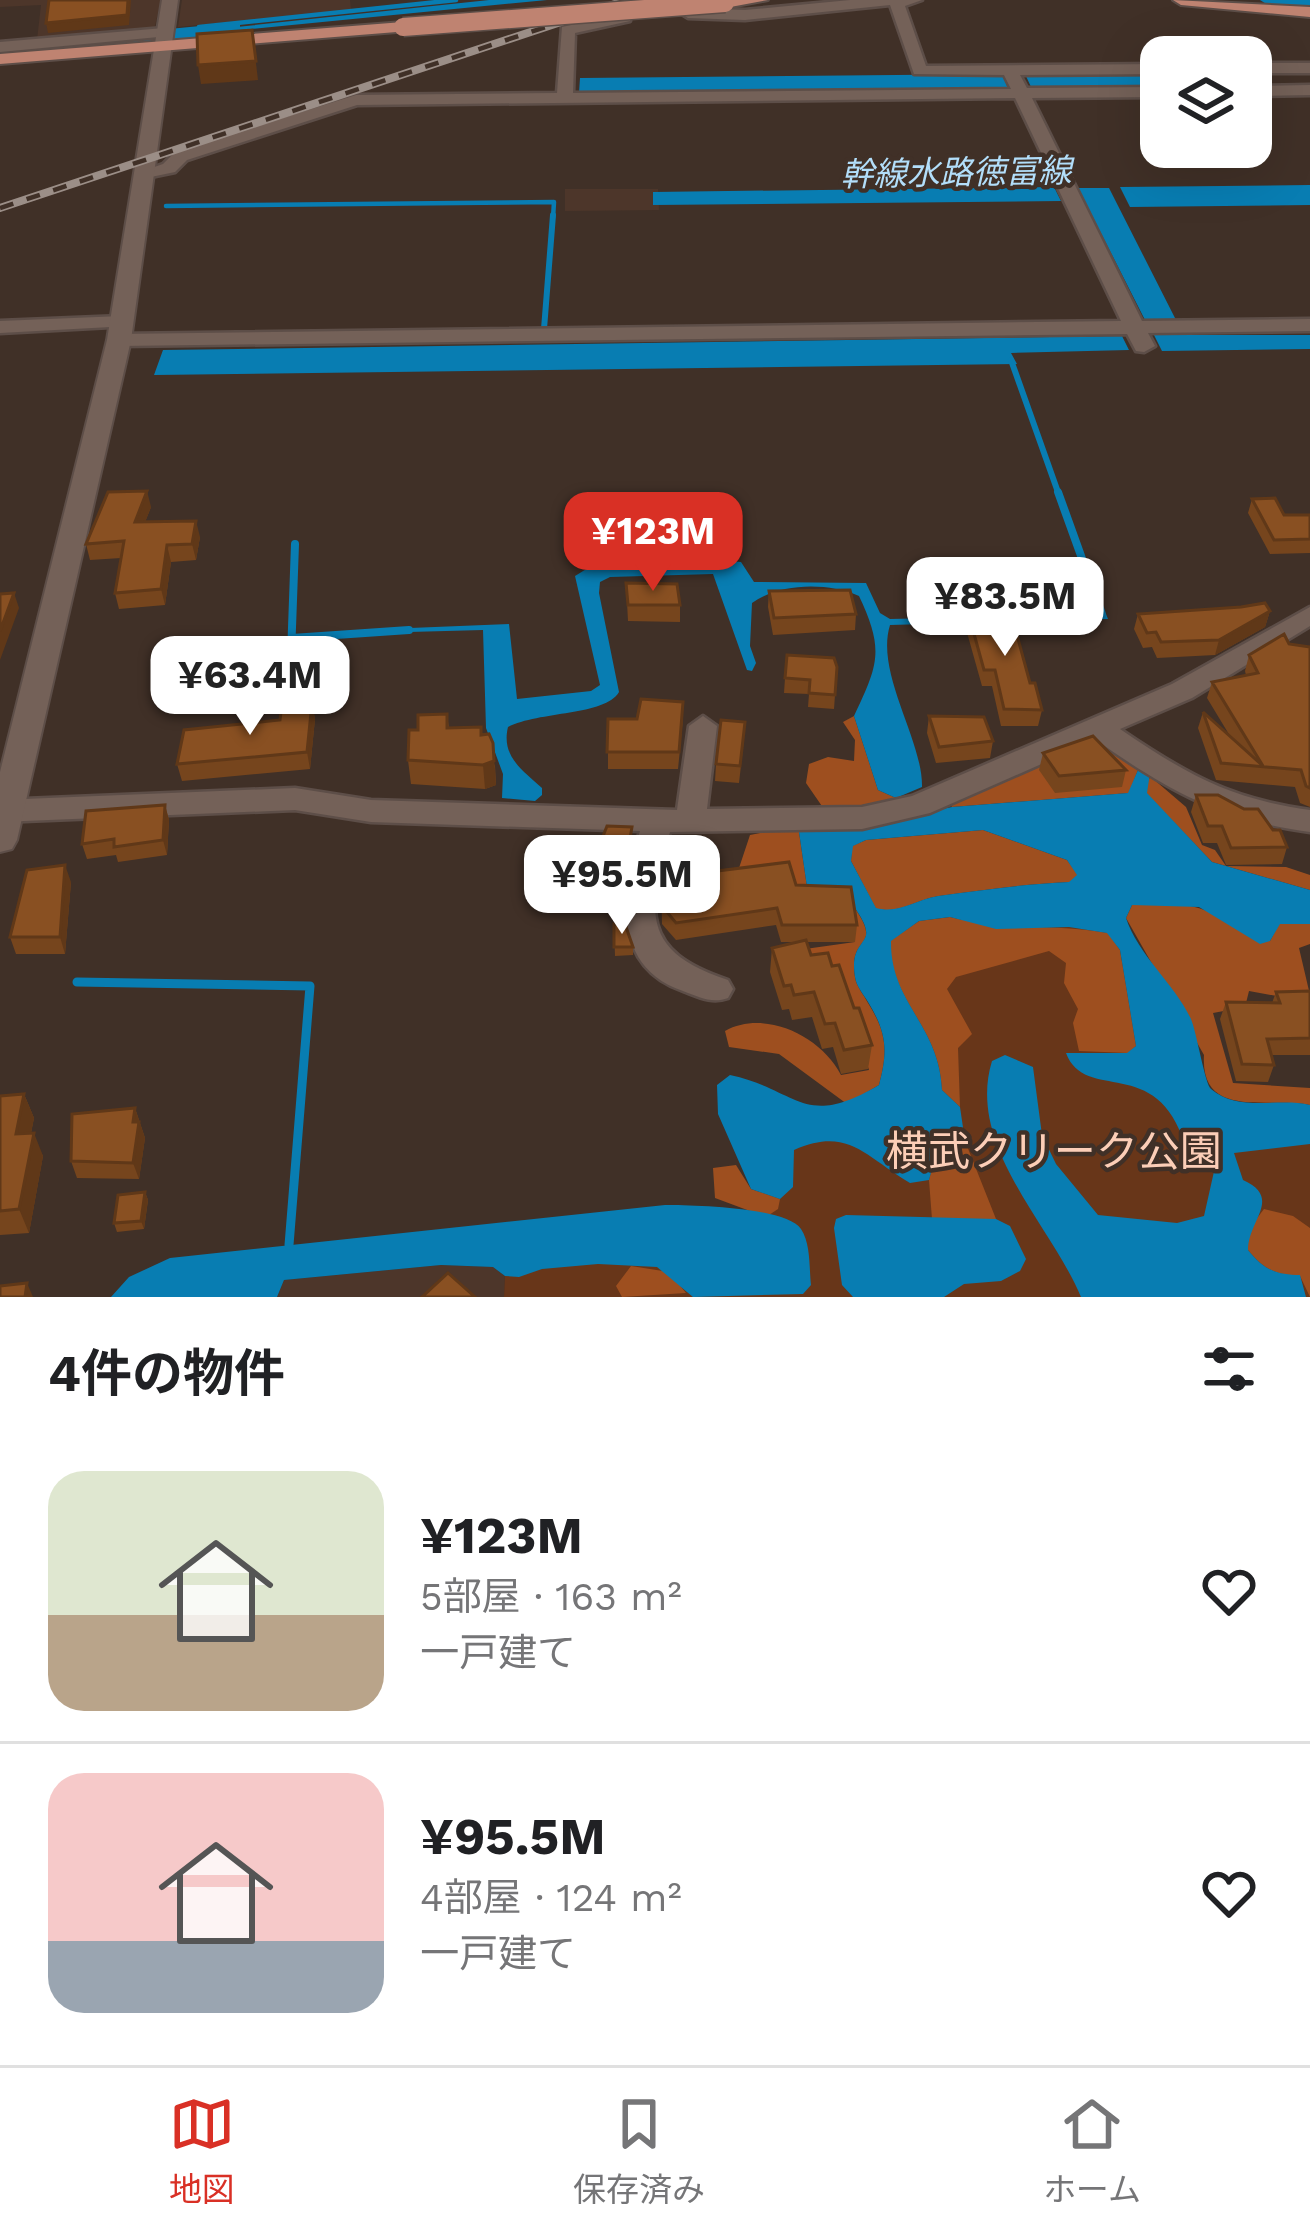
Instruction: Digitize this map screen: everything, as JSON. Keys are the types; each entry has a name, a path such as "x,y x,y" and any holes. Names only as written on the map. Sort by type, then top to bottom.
{"main road":[{"path":"0,59 163,40 760,0"},
{"path":"1181,0 1310,12"}],"street":[{"path":"170,0 120,331 2,821 295,800 371,811 674,821 862,818 919,805 1182,692 1310,615"},
{"path":"565,98 567,30 593,21 915,0"},
{"path":"896,1 920,71 1140,91"},
{"path":"0,47 163,40"},
{"path":"1272,68 1310,68"},
{"path":"146,173 169,168 181,156 356,100 565,98 1016,82 1140,71"},
{"path":"1016,82 1071,195 1149,332"},
{"path":"1272,91 1305,90"},
{"path":"0,327 1149,332 1310,325"},
{"path":"703,726 674,821 635,907 646,943 680,980 716,989"},
{"path":"1099,728 1202,799 1241,813 1310,821"}],"shaded area":[{"path":"0,0 161,0 154,30 37,40 41,5 0,7"},
{"path":"182,0 350,0 351,10 178,27"},
{"path":"565,189 658,189 659,210 565,211"},
{"path":"854,716 878,790 896,798 859,811 826,812 806,783 809,764 828,757 854,761 855,740 843,722"},
{"path":"1103,742 1138,770 1129,793 952,807 947,800 1029,761"},
{"path":"1151,777 1186,807 1202,845 1215,850 1226,866 1212,862 1146,793 1144,783"},
{"path":"781,829 799,832 807,887 843,892 864,925 855,977 882,1033 884,1062 879,1085 847,1104 779,1054 729,1047 725,1031 757,1023 774,1025 806,1038 841,1075 869,1070 857,1032 805,949 855,942 850,904 753,879 739,868 750,835"},
{"path":"983,830 1067,860 1078,875 1070,882 939,896 885,910 876,909 851,861 852,846 866,840"},
{"path":"1226,866 1286,867 1310,875 1310,890"},
{"path":"1156,902 1201,909 1244,933 1270,941 1279,924 1310,924 1310,944 1299,948 1310,995 1288,998 1249,991 1245,1007 1213,1013 1233,1083 1310,1088 1310,1105 1240,1101 1213,1089 1204,1055 1126,918 1132,905"},
{"path":"950,917 1108,933 1120,950 1136,1046 1128,1053 1079,1051 1073,1023 1078,1009 1064,983 1066,963 1049,951 956,977 947,989 972,1034 958,1048 960,1107 942,1090 933,1048 898,981 890,941 919,921"},
{"path":"965,1141 996,1219 932,1219 929,1180 939,1143"},
{"path":"736,1165 751,1189 780,1199 778,1209 766,1217 715,1198 713,1168"},
{"path":"1264,1209 1293,1216 1310,1228 1310,1297 1300,1276 1271,1270 1248,1250 1248,1230"},
{"path":"441,1265 493,1267 505,1276 504,1297 277,1297 284,1280"},
{"path":"631,1266 669,1272 686,1293 622,1297 616,1286"}],"green space":[{"name":"横武クリーク公園","path":"1097,912 1185,1087 1310,1131 1310,1297 504,1297 505,1276 540,1246 734,1239 773,1166 763,1130 910,1121 869,964"}],"water":[{"path":"489,0 547,0 179,36 180,33"},
{"path":"1140,73 1140,87 1032,89 1025,74"},
{"path":"1003,74 1008,89 579,93 580,78"},
{"path":"1310,185 1310,205 1130,207 1120,187"},
{"path":"1054,187 1061,201 653,205 653,192"},
{"path":"1078,188 1109,188 1176,320 1145,320"},
{"path":"1154,335 1310,335 1310,349 1162,351"},
{"path":"1122,336 1129,350 1011,353 1017,364 154,375 163,350"},
{"path":"741,562 754,582 866,583 880,613 890,619 1106,614 1108,619 890,625 889,664 922,787 896,798 878,790 854,716 875,656 872,630 859,596 833,588 804,587 752,603 750,646 756,663 752,671 747,670 713,574 610,577 600,582 599,593 619,692 600,705 508,727 510,754 542,788 542,795 535,801 502,798 503,774 486,728 483,630 409,632 410,628 509,624 517,699 591,691 600,685 575,576 588,568"},
{"path":"1130,760 1150,773 1147,793 1212,862 1310,890 1310,924 1280,924 1270,941 1260,944 1199,907 1132,905 1126,918 1191,1019 1211,1089 1246,1102 1310,1105 1310,1144 1234,1153 1243,1180 1261,1194 1248,1250 1271,1270 1300,1275 1306,1297 1081,1297 1015,1183 991,1123 987,1093 992,1061 1005,1055 1033,1067 1042,1135 1056,1164 1098,1215 1177,1223 1204,1216 1215,1167 1206,1150 1185,1145 1173,1117 1157,1099 1140,1089 1089,1076 1075,1068 1066,1053 1127,1053 1136,1046 1120,950 1107,933 1069,927 996,929 950,917 919,921 891,941 898,981 933,1048 942,1090 960,1107 965,1141 939,1143 929,1180 910,1183 856,1148 829,1141 813,1143 794,1150 793,1187 780,1199 751,1189 718,1114 717,1085 730,1075 802,1102 833,1105 879,1085 884,1062 879,1023 855,977 864,925 843,892 807,887 799,832 849,828 952,807 1128,793 1138,770","holes":["983,830 1067,860 1077,875 1069,882 938,896 885,909 876,908 851,861 853,846 866,840"]},
{"path":"665,1205 738,1209 792,1222 806,1242 811,1285 803,1294 693,1297 657,1267 598,1264 542,1269 519,1277 505,1276 493,1267 441,1265 284,1280 277,1297 111,1297 129,1277 170,1258"},
{"path":"846,1215 996,1219 1010,1226 1026,1259 1020,1271 1001,1281 964,1284 944,1297 853,1297 842,1285 834,1228 836,1219"}],"building":[{"path":"49,0 128,0 127,15 46,23"},
{"path":"252,30 256,61 198,65 197,34"},
{"path":"147,491 135,522 196,521 192,544 167,545 161,589 115,593 124,541 86,544 108,492"},
{"path":"1275,498 1284,515 1310,515 1310,539 1274,540 1252,499"},
{"path":"626,583 677,584 680,605 628,605"},
{"path":"850,590 856,614 774,618 769,591"},
{"path":"14,593 0,631 0,594"},
{"path":"1265,603 1270,611 1219,640 1161,642 1156,632 1147,633 1138,614 1241,607"},
{"path":"968,612 1011,613 1042,710 1004,709 995,670 984,670"},
{"path":"1284,634 1289,644 1310,647 1310,788 1301,770 1221,763 1203,712 1263,766 1212,682 1258,673 1249,655"},
{"path":"787,655 834,658 835,695 809,693 810,680 785,678"},
{"path":"641,699 683,702 679,752 607,752 608,719 637,719"},
{"path":"312,703 307,752 177,764 184,730 280,720 282,704"},
{"path":"447,714 447,728 481,727 481,735 489,734 494,761 483,765 408,760 409,730 418,730 418,715"},
{"path":"929,716 984,717 993,741 939,747"},
{"path":"721,720 745,722 740,766 716,764"},
{"path":"1093,736 1126,770 1059,776 1043,753"},
{"path":"1196,795 1218,795 1244,809 1258,809 1273,830 1280,830 1287,847 1231,848 1222,826 1208,826"},
{"path":"165,805 163,840 114,847 114,839 82,844 86,811"},
{"path":"607,826 632,827 628,850 600,844"},
{"path":"789,862 796,885 851,887 857,925 782,925 777,908 676,923 662,906 661,878"},
{"path":"65,865 60,937 10,937 27,870"},
{"path":"614,924 625,924 633,947 614,947"},
{"path":"806,940 811,955 828,953 832,966 839,965 872,1045 844,1050 835,1023 825,1024 814,992 794,995 791,985 784,986 772,948"},
{"path":"1310,991 1310,1038 1267,1039 1274,1065 1242,1064 1226,1002 1280,1003 1276,992"},
{"path":"24,1094 16,1134 34,1133 19,1209 0,1211 0,1096"},
{"path":"135,1108 133,1122 139,1122 133,1163 71,1161 72,1114"},
{"path":"145,1192 141,1221 114,1223 118,1195"},
{"path":"448,1273 475,1297 422,1297"},
{"path":"27,1283 25,1297 0,1297 0,1286"}],"waterway":[{"path":"199,27 456,0"},
{"path":"1271,0 1310,4"},
{"path":"0,52 232,30"},
{"path":"166,206 554,202 553,218"},
{"path":"544,329 553,215"},
{"path":"1011,360 1059,495"},
{"path":"1058,492 1102,614"},
{"path":"289,711 295,544"},
{"path":"292,638 409,630"},
{"path":"77,982 310,986 289,1245"}],"railway":[{"path":"0,208 627,0"}],"water label":[{"name":"幹線水路徳富線","path":"956,172"}]}
